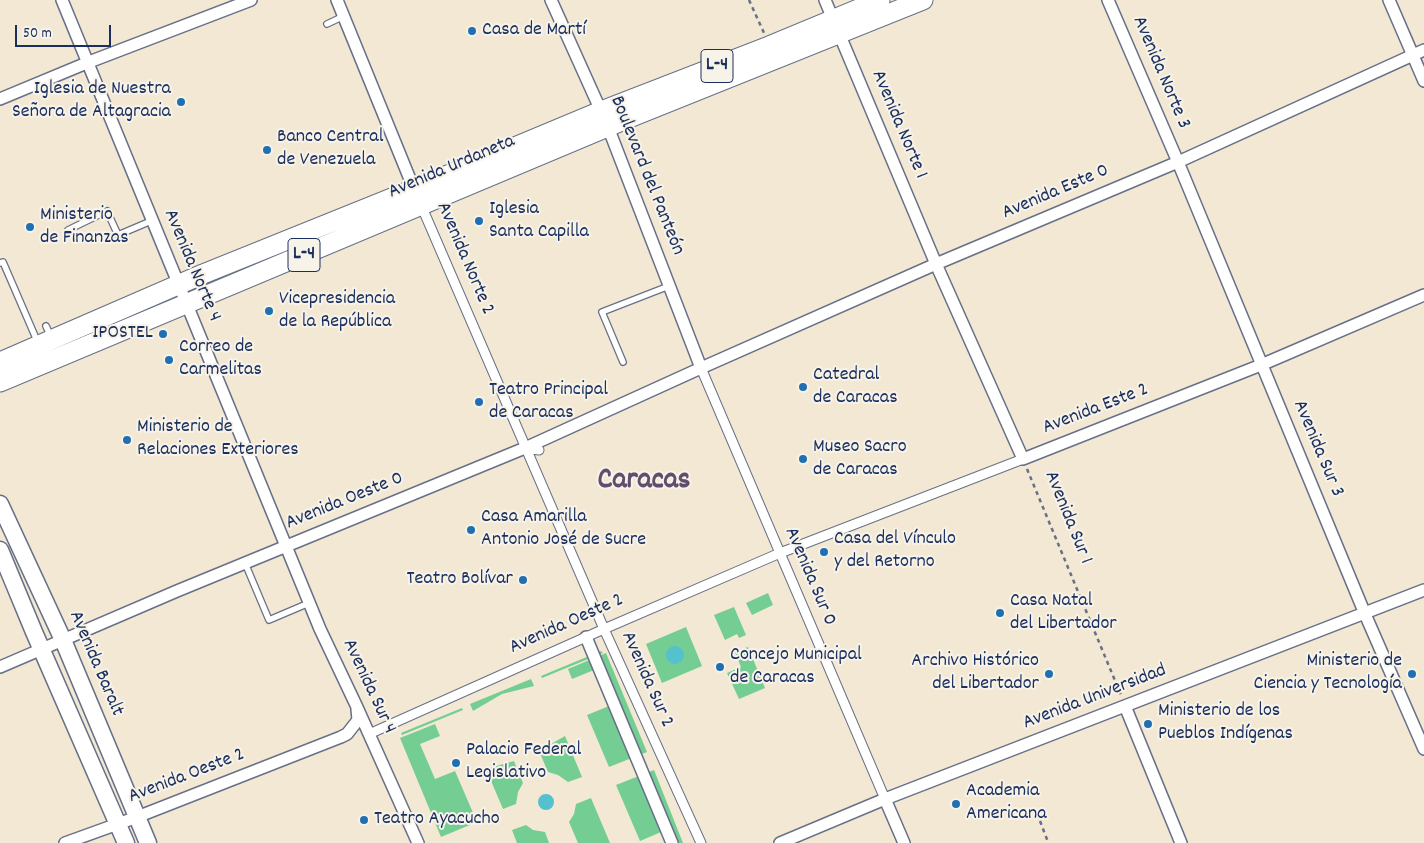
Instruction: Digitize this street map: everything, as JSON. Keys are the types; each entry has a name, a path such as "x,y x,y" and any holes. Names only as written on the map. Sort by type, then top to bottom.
{"main road":[{"name":"Avenida Urdaneta","path":"4,370 186,303 417,197 604,119 836,27 880,0"},
{"name":"Avenida Urdaneta","path":"604,119 769,46 923,0"},
{"name":"Avenida Urdaneta","path":"4,370 46,337 179,285 417,197"},
{"name":"Avenida Baralt","path":"0,504 62,640 148,843"},
{"path":"0,550 126,843"}],"street":[{"name":"Avenida Norte 4","path":"62,0 286,547"},
{"path":"0,99 89,62 251,0"},
{"name":"Avenida Norte 2","path":"337,0 417,197 525,448"},
{"name":"Boulevard del Panteón","path":"551,0 604,119 701,368"},
{"name":"Avenida Norte 1","path":"825,0 936,264"},
{"name":"Avenida Norte 3","path":"1108,0 1178,162"},
{"path":"1389,0 1424,81"},
{"name":"Avenida Este 0","path":"701,368 936,264 1178,162 1424,50"},
{"name":"Avenida Sur 3","path":"1178,162 1365,614 1424,749"},
{"name":"Avenida Sur 1","path":"936,264 1023,458"},
{"name":"Avenida Este 2","path":"780,553 1261,365 1424,295"},
{"name":"Avenida Oeste 0","path":"0,667 41,648 525,448 701,368"},
{"name":"Avenida Sur 0","path":"701,368 885,799"},
{"path":"525,448 539,450"},
{"name":"Avenida Sur 2","path":"525,448 604,629 701,843"},
{"name":"Avenida Sur 4","path":"286,547 320,629 418,843"},
{"name":"Avenida Oeste 2","path":"369,734 780,553"},
{"name":"Avenida Universidad","path":"780,843 885,799 1424,590"},
{"path":"586,637 672,843"},
{"name":"Avenida Oeste 2","path":"65,843 137,817 341,737 358,720 356,705"},
{"path":"1125,706 1182,843"},
{"path":"885,799 904,843"}],"lane":[{"path":"327,24 344,16"},
{"path":"68,230 107,212 118,236 151,221"},
{"path":"0,263 3,262 46,337"},
{"path":"623,362 602,312 669,286"},
{"path":"245,563 269,620 309,603"}],"path":[{"path":"749,0 769,46"},
{"name":"Avenida Sur 1","path":"1023,458 1125,706"},
{"path":"1040,821 1048,842"}],"green space":[{"path":"768,593 773,605 752,615 746,603"},
{"path":"734,607 746,635 739,638 737,634 725,640 714,615"},
{"path":"686,627 702,666 662,683 646,644"},
{"path":"748,647 765,688 739,699 727,673 741,667 735,652"},
{"path":"601,651 603,653 542,678 541,676"},
{"path":"606,653 647,752 609,767 587,715 609,706 594,670 572,679 568,669"},
{"path":"531,679 534,686 502,694 473,711 470,704"},
{"path":"462,708 463,710 402,735 401,733"},
{"path":"435,724 440,736 420,744 435,779 455,771 477,822 441,837 400,738"},
{"path":"565,736 582,777 568,782 558,775 548,772 539,751"},
{"path":"514,761 523,783 518,792 516,804 503,809 486,769"},
{"path":"654,770 683,843 666,843 661,832 640,841 616,785"},
{"path":"591,798 610,843 578,843 569,822 574,814 576,804"},
{"path":"526,825 533,830 545,832 549,843 517,843 512,830"}],"water":[{"path":"671,646 679,646 684,651 682,662 671,664 666,659 666,651"},
{"path":"543,794 549,794 554,799 552,808 543,810 538,805 538,799"}],"place":[{"name":"Casa de Martí","path":"472,31"},
{"name":"Iglesia de Nuestra Señora de Altagracia","path":"181,102"},
{"name":"Banco Central de Venezuela","path":"267,150"},
{"name":"Iglesia Santa Capilla","path":"479,221"},
{"name":"Ministerio de Finanzas","path":"30,227"},
{"name":"Vicepresidencia de la República","path":"269,311"},
{"name":"IPOSTEL","path":"163,334"},
{"name":"Correo de Carmelitas","path":"169,360"},
{"name":"Catedral de Caracas","path":"803,387"},
{"name":"Teatro Principal de Caracas","path":"479,402"},
{"name":"Ministerio de Relaciones Exteriores","path":"127,440"},
{"name":"Museo Sacro de Caracas","path":"803,459"},
{"name":"Casa Amarilla Antonio José de Sucre","path":"471,530"},
{"name":"Casa del Vínculo y del Retorno","path":"824,552"},
{"name":"Teatro Bolívar","path":"523,580"},
{"name":"Casa Natal del Libertador","path":"1000,613"},
{"name":"Concejo Municipal de Caracas","path":"720,667"},
{"name":"Archivo Histórico del Libertador","path":"1049,674"},
{"name":"Ministerio de Ciencia y Tecnología","path":"1412,674"},
{"name":"Ministerio de los Pueblos Indígenas","path":"1148,724"},
{"name":"Palacio Federal Legislativo","path":"456,763"},
{"name":"Academia Americana","path":"956,804"},
{"name":"Teatro Ayacucho","path":"364,820"}],"district":[{"name":"Caracas","path":"644,483"}]}
